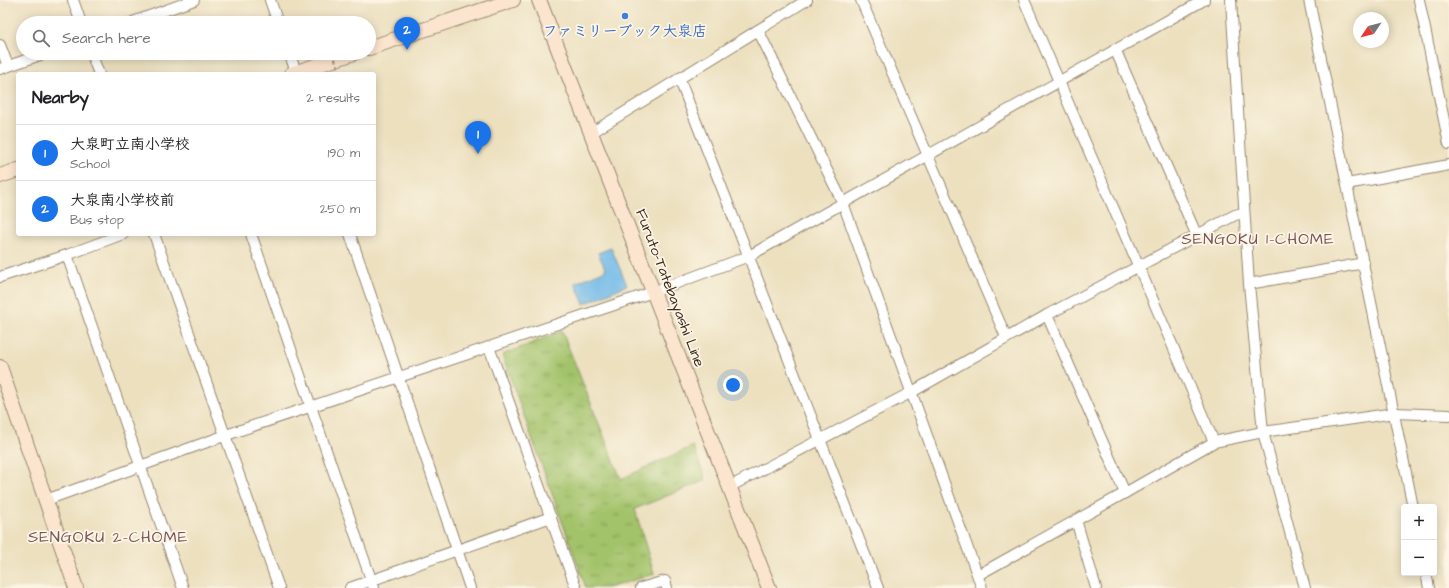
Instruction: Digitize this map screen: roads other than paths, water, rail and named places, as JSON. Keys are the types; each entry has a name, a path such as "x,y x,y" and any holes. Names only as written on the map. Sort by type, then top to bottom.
{"main road":[{"path":"376,46 513,0"},
{"name":"Furuto-Tatebayashi Line","path":"539,0 769,588"},
{"path":"298,72 333,60"},
{"path":"0,176 16,171"},
{"path":"0,367 76,588"}],"street":[{"path":"73,0 79,16"},
{"path":"145,16 170,4 194,0"},
{"path":"270,0 276,16"},
{"path":"591,133 807,0"},
{"path":"861,0 1006,337"},
{"path":"1024,0 1214,442"},
{"path":"46,500 224,436 399,376 653,292 749,256 1204,0"},
{"path":"1231,0 1249,284 1263,432 1305,588"},
{"path":"1309,0 1395,413 1412,504"},
{"path":"1418,0 1449,144"},
{"path":"758,30 843,203 982,588"},
{"path":"0,45 4,68 26,60"},
{"path":"1115,49 1197,236"},
{"path":"94,60 98,72"},
{"path":"291,60 295,72"},
{"path":"679,78 878,588"},
{"path":"1347,184 1449,165"},
{"path":"729,487 912,392 1006,337 1138,266 1235,215 1244,213"},
{"path":"0,277 67,255 118,236"},
{"path":"155,236 224,436 279,588"},
{"path":"252,236 310,407 373,584"},
{"path":"351,236 470,588"},
{"path":"67,255 140,467 184,588"},
{"path":"1249,284 1364,263"},
{"path":"1046,315 1125,493"},
{"path":"489,347 576,588"},
{"path":"978,575 1214,442 1263,432 1395,413 1449,415"},
{"path":"350,588 373,584 457,549 551,517"},
{"path":"1076,520 1096,588"},
{"path":"1427,576 1429,588"},
{"path":"641,588 665,581 667,588"}],"water":[{"path":"611,248 627,285 584,304 575,283 606,270 598,253"}],"place":[{"name":"ファミリーブック大泉店","path":"625,16"},
{"name":"大泉南小学校前","path":"407,50"},
{"name":"大泉町立南小学校","path":"478,154"}],"district":[{"name":"SENGOKU 1-CHOME","path":"1258,239"},
{"name":"SENGOKU 2-CHOME","path":"108,537"}]}
